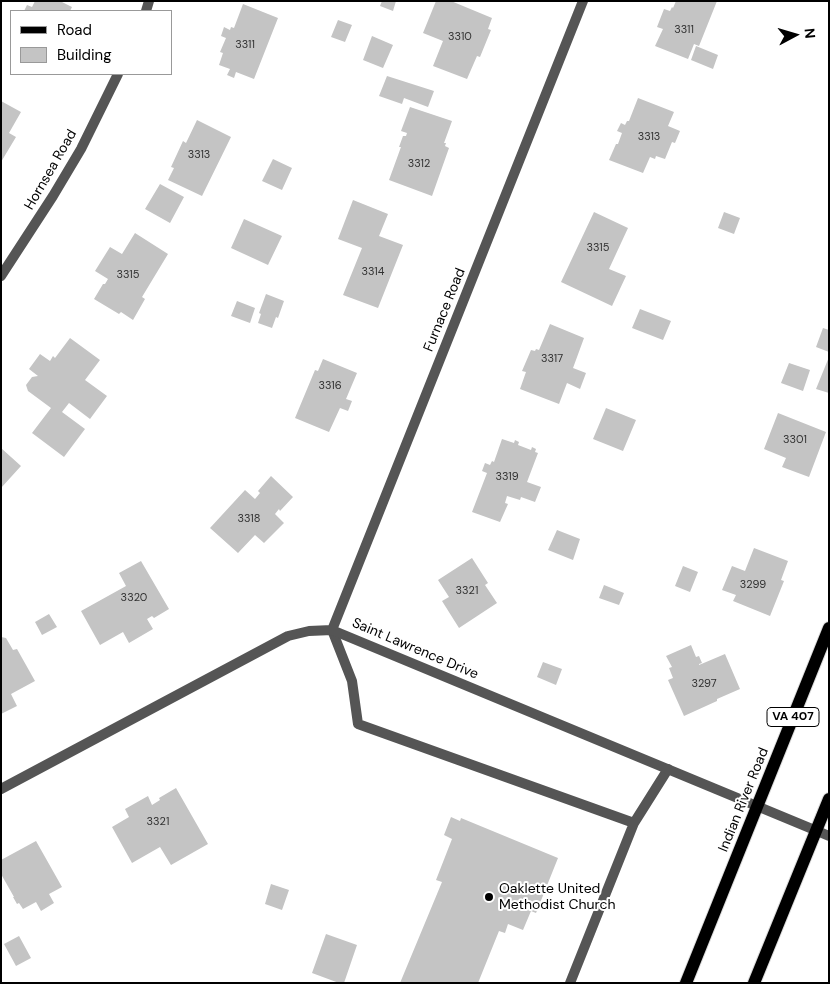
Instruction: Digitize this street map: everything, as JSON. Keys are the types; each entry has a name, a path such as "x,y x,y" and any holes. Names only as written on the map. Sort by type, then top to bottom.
{"main road":[{"name":"Indian River Road","path":"686,983 829,628"},
{"path":"754,983 829,799"}],"street":[{"name":"Furnace Road","path":"332,630 582,1"},
{"name":"Hornsea Road","path":"1,276 53,196 117,75"},
{"name":"Saint Lawrence Drive","path":"1,789 288,636 309,631 332,630 829,836"},
{"path":"332,630 352,681 358,724 634,823"},
{"path":"570,983 634,823 668,769"}],"building":[{"path":"35,1 60,1 72,7 70,10 24,10 27,5 32,7"},
{"path":"382,1 396,1 393,11 380,6"},
{"path":"436,1 451,1 492,18 488,29 491,30 480,57 477,56 467,79 433,66 443,41 423,33"},
{"path":"676,1 717,1 699,46 694,44 688,59 655,46 663,29 657,27 664,9 670,11"},
{"path":"243,4 278,18 254,79 236,72 234,78 227,75 230,69 219,65 223,53 220,52 226,38 221,36 224,27 230,30 231,27 234,28"},
{"path":"338,20 352,25 345,42 331,37"},
{"path":"372,36 393,45 383,68 363,60"},
{"path":"696,46 718,55 713,69 691,60"},
{"path":"387,76 434,91 428,107 404,98 402,104 379,96"},
{"path":"638,98 674,112 668,126 680,131 675,143 672,142 665,159 656,156 655,159 650,157 643,173 609,160 622,133 617,131 621,123 625,125 629,121"},
{"path":"1,101 21,112 9,133 16,137 1,162"},
{"path":"410,107 452,121 444,143 449,148 432,196 389,180 403,136 406,136 407,133 401,131"},
{"path":"197,120 231,137 202,196 168,180 174,168 171,167 183,141 186,143"},
{"path":"273,159 292,168 282,190 262,181"},
{"path":"160,184 184,197 170,223 145,209"},
{"path":"353,200 388,214 379,236 403,245 378,308 343,295 362,248 338,239"},
{"path":"594,212 628,228 609,269 626,276 612,306 561,282"},
{"path":"724,212 740,218 734,234 718,228"},
{"path":"244,219 282,236 268,265 231,248"},
{"path":"135,233 168,254 142,297 145,299 133,320 94,299 108,279 95,271 110,247 122,254"},
{"path":"266,294 284,301 272,328 258,323 261,314 259,313"},
{"path":"237,301 255,308 250,323 231,316"},
{"path":"640,309 671,321 663,340 632,328"},
{"path":"550,324 584,338 573,368 586,373 580,389 567,383 559,404 520,389 526,372 522,371 531,350 539,350"},
{"path":"823,328 829,330 829,352 816,347"},
{"path":"70,338 100,360 85,380 107,396 90,419 69,403 62,412 85,429 64,457 32,433 51,408 28,391 26,385 32,377 38,376 29,369 40,354 50,361 53,356 55,358"},
{"path":"829,357 829,393 816,389"},
{"path":"323,359 357,373 346,399 352,401 348,411 340,408 329,432 295,418 315,370 318,371"},
{"path":"789,363 810,370 803,391 781,383"},
{"path":"606,408 636,420 623,451 593,439"},
{"path":"778,413 826,432 809,477 782,467 786,458 764,449"},
{"path":"502,439 514,443 515,440 519,442 518,445 531,450 532,447 536,449 535,452 538,453 527,482 541,487 535,502 521,497 520,500 507,496 505,503 508,504 500,522 472,512 487,473 482,471 485,463 490,465 492,461 494,462"},
{"path":"1,448 21,466 1,488"},
{"path":"271,476 293,497 275,514 284,523 264,543 255,535 238,553 210,528 245,490 255,499 260,493 258,491"},
{"path":"557,530 580,539 573,560 548,550"},
{"path":"754,548 788,561 781,580 784,581 770,616 733,601 736,595 722,590 732,566 745,571"},
{"path":"472,558 488,583 485,585 497,603 459,628 442,601 449,597 438,580"},
{"path":"141,561 169,609 154,618 152,616 147,619 153,629 129,643 123,632 100,645 81,611 126,586 119,573"},
{"path":"683,566 698,572 690,592 675,586"},
{"path":"604,585 624,593 619,605 599,598"},
{"path":"49,614 57,627 42,635 35,622"},
{"path":"1,637 6,638 13,650 17,649 35,681 11,694 17,706 1,714"},
{"path":"691,645 696,657 699,656 702,663 699,665 725,654 740,689 684,716 668,680 673,678 669,668 672,667 666,656"},
{"path":"543,662 562,669 556,685 537,677"},
{"path":"176,788 208,844 171,865 160,847 132,863 112,827 129,817 125,809 148,796 152,805 160,800 159,798"},
{"name":"Oaklette United Methodist Church","path":"451,817 460,821 461,818 558,858 536,913 531,911 523,930 508,924 505,933 499,931 478,983 400,983 442,882 436,880 452,839 444,835"},
{"path":"36,841 62,887 49,894 54,903 41,911 36,902 23,909 19,903 17,904 1,874 1,860"},
{"path":"271,884 289,890 282,910 265,904"},
{"path":"326,934 357,945 344,983 312,973"},
{"path":"19,936 31,958 16,966 4,944"}],"place":[{"name":"Oaklette United Methodist Church","path":"489,897"}]}
